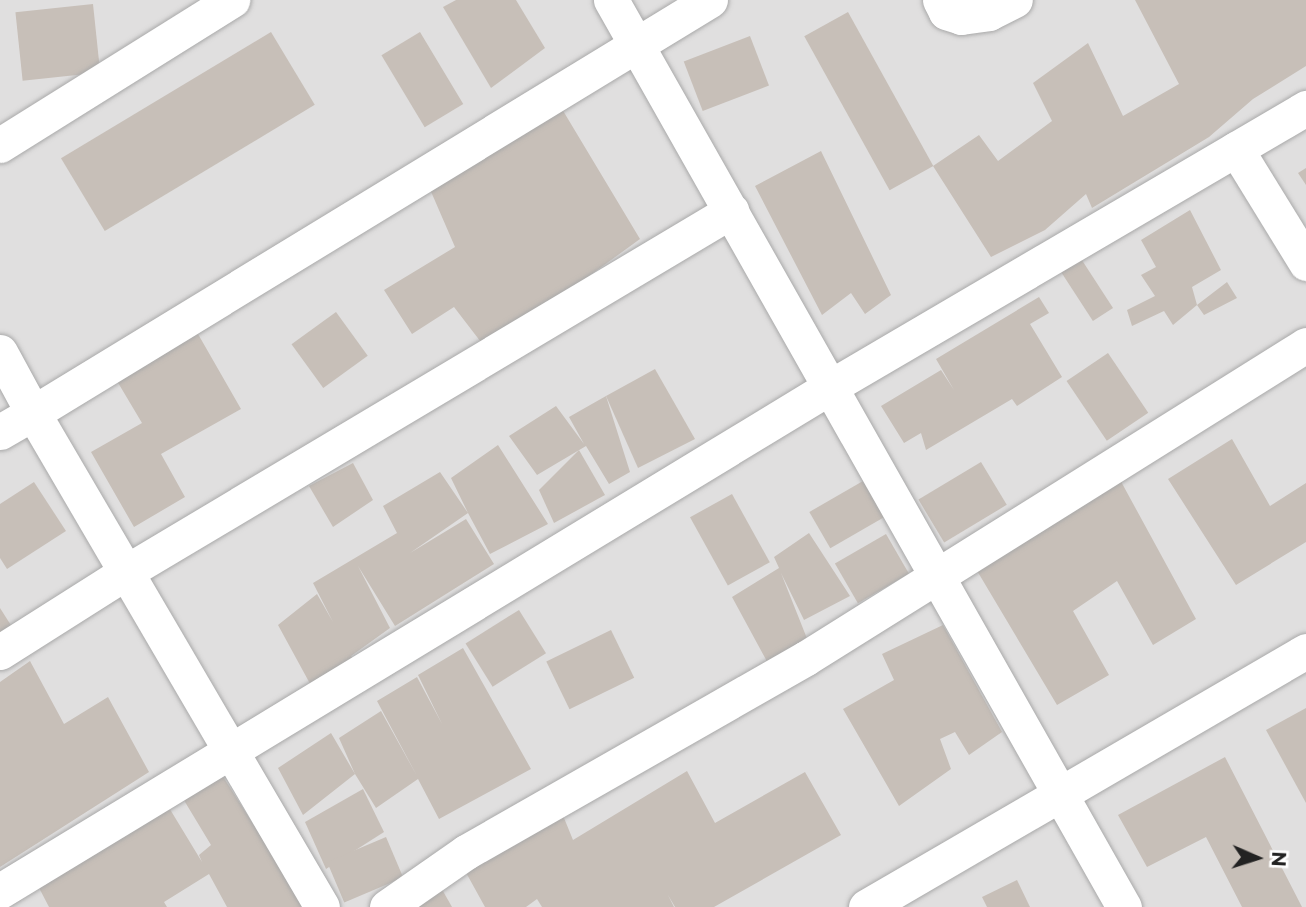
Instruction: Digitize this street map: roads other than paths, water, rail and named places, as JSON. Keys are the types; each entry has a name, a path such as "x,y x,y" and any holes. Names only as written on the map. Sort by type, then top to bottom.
{"street":[{"path":"0,145 232,0"},
{"path":"611,0 1124,907"},
{"path":"0,432 635,41 710,0"},
{"path":"940,0 946,12 961,17 989,13 1015,0"},
{"path":"0,891 830,387 1306,108"},
{"path":"1237,149 1306,262"},
{"path":"0,652 126,572 731,211"},
{"path":"387,907 466,852 806,658 935,574 1306,345"},
{"path":"0,352 322,907"},
{"path":"866,907 1306,651"}]}
